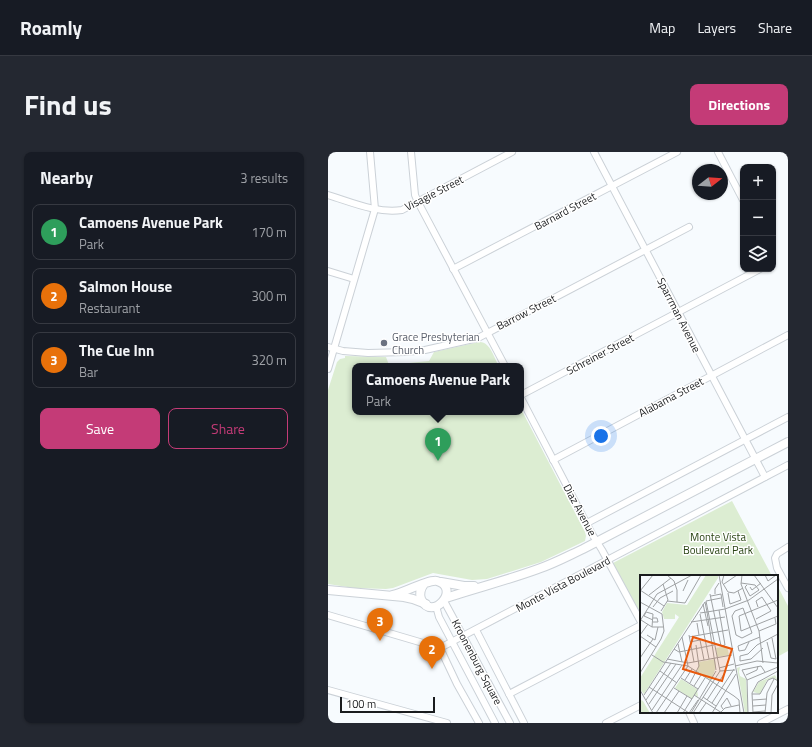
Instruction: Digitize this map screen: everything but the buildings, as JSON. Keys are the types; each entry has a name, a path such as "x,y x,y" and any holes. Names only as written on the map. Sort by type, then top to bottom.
{"main road":[{"name":"Monte Vista Boulevard","path":"445,599 539,569 597,542 788,442"},
{"path":"328,590 393,596 413,599 436,606 445,599 446,590 441,582 432,580 393,596"},
{"name":"Monte Vista Boulevard","path":"441,582 467,586 486,585"},
{"path":"424,584 420,594 422,600 426,604"}],"street":[{"path":"328,369 331,348 375,209 370,152"},
{"path":"411,152 415,195 418,202 503,363"},
{"name":"Visagie Street","path":"328,195 375,209 396,211 408,208 512,152"},
{"name":"Sparrman Avenue","path":"594,152 744,440 765,477"},
{"name":"Barnard Street","path":"453,269 677,152"},
{"path":"718,152 740,194"},
{"name":"Barrow Street","path":"331,348 343,352 368,353 425,350 478,338 688,227"},
{"path":"328,271 354,279"},
{"name":"Schreiner Street","path":"524,395 754,272"},
{"name":"Alabama Street","path":"553,460 788,335"},
{"name":"Diaz Avenue","path":"524,403 553,460 640,620"},
{"path":"587,523 788,417"},
{"name":"Monte Vista Boulevard","path":"440,648 788,465"},
{"path":"788,547 777,554 776,558 777,568 788,588"},
{"name":"Kroonenburg Square","path":"445,599 510,723"},
{"name":"Kroonenburg Square","path":"436,606 439,617 495,723"},
{"path":"328,615 440,648 457,684 479,723"},
{"path":"509,694 640,626"},
{"name":"Kroonenburg Square","path":"476,630 524,723"},
{"path":"328,690 447,723"},
{"path":"606,723 640,706"},
{"path":"761,723 788,709"},
{"path":"689,713 694,723"}],"green space":[{"path":"483,342 489,347 497,363 409,363 429,361 434,352"},
{"path":"345,356 386,357 388,363 352,363 352,415 524,415 585,532 585,541 541,562 487,579 472,580 433,573 393,588 386,589 354,588 328,584 328,390 337,362 340,359 345,358"},
{"name":"Monte Vista Boulevard Park","path":"732,501 771,575 640,575 640,613 613,563"},
{"path":"778,587 788,606 788,651 778,656"}],"place":[{"name":"Grace Presbyterian Church","path":"384,343"},
{"name":"Camoens Avenue Park","path":"438,461"},
{"name":"The Cue Inn","path":"380,641"},
{"name":"Salmon House","path":"432,669"}]}
